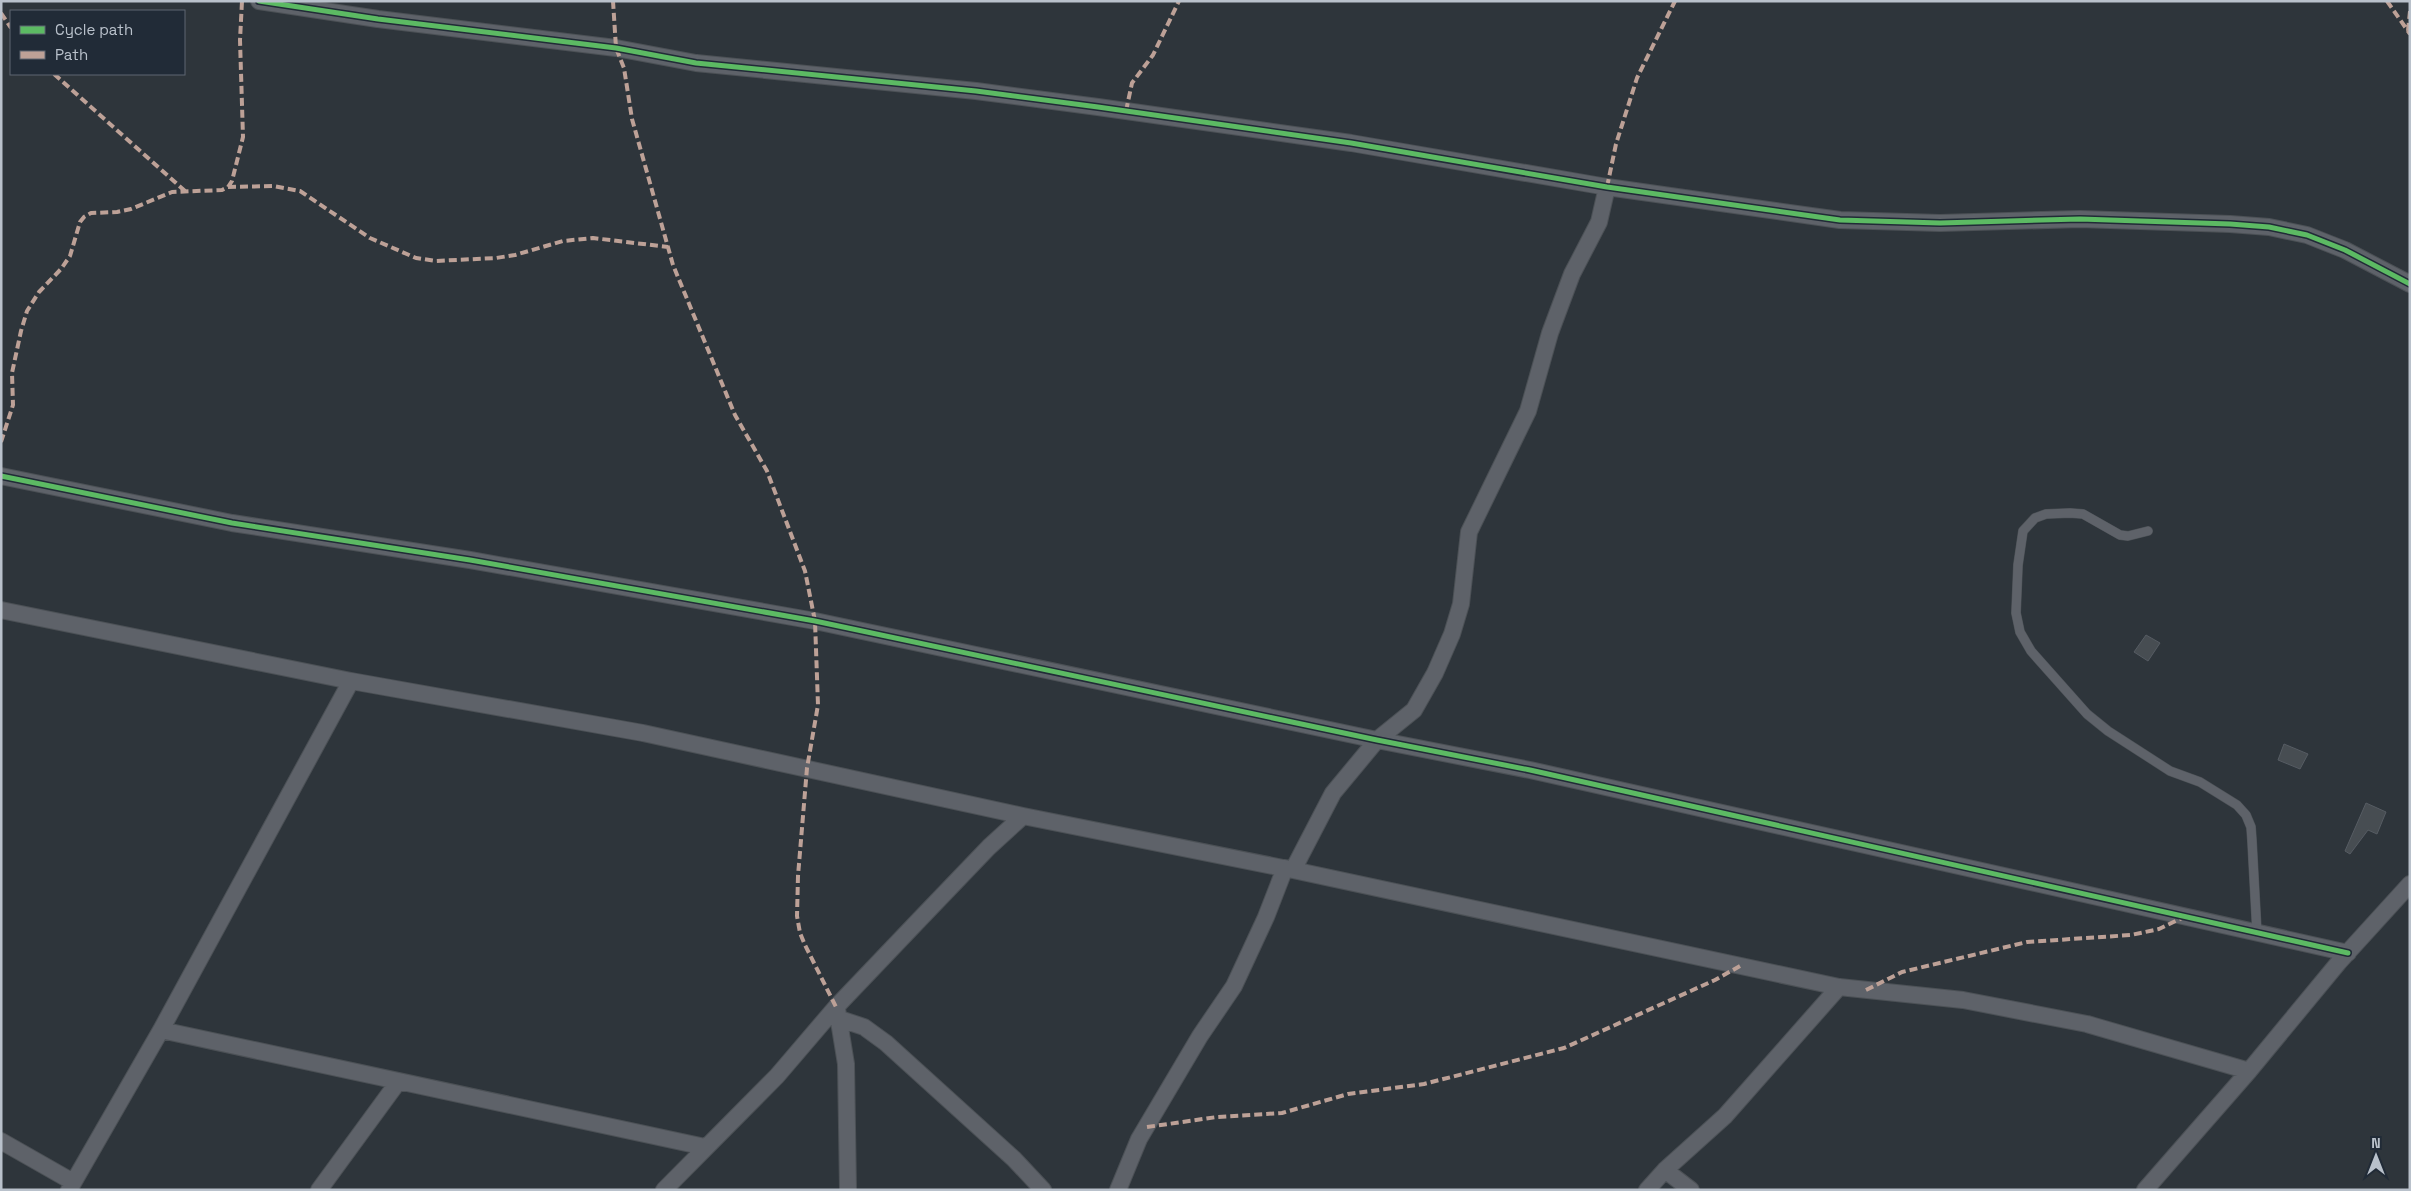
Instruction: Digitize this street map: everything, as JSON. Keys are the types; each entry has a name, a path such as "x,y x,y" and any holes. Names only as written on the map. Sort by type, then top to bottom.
{"street":[{"path":"259,1 378,19 609,47 696,62 976,91 1108,108 1351,143 1607,187 1840,220 1940,223 2080,219 2270,227 2307,235 2345,250 2410,284"},
{"path":"1118,1190 1139,1139 1200,1036 1234,986 1289,869 1333,793 1377,740 1414,710 1435,672 1452,634 1461,604 1469,532 1528,411 1550,333 1572,274 1599,222 1607,187"},
{"path":"1,476 232,523 470,560 815,621 1377,740 1530,770 2348,953"},
{"path":"1,610 351,680 643,733 1023,816 1289,869 1840,987 1963,1000 2087,1024 2249,1071"},
{"path":"1,1141 71,1186 160,1030 351,680"},
{"path":"664,1190 838,1013 982,854 1023,816"},
{"path":"2151,1186 2348,953 2410,884"},
{"path":"1647,1190 1665,1170 1725,1116 1840,987"},
{"path":"838,1013 846,1064 848,1190"},
{"path":"838,1013 886,1042 1014,1159 1043,1190"},
{"path":"160,1030 705,1147"},
{"path":"319,1190 398,1082"},
{"path":"1665,1170 1691,1190"}],"lane":[{"path":"2148,531 2128,536 2120,535 2083,514 2046,514 2035,518 2023,531 2018,565 2016,613 2020,632 2031,651 2087,714 2108,731 2170,770 2200,782 2237,805 2246,815 2251,827 2257,934"}],"building":[{"path":"2146,635 2160,643 2148,661 2134,652"},
{"path":"2284,744 2308,754 2300,769 2278,760"},
{"path":"2366,803 2386,812 2377,834 2368,830 2350,854 2345,851"}],"marked path":[{"path":"1,442 13,405 12,373 27,311 39,292 61,269 70,256 80,222 84,217 91,213 117,212 131,209 172,192 222,190 228,187 232,181 243,137 240,40 242,1"},
{"path":"613,1 616,48 624,68 632,119 673,265 735,415 767,471 805,571 815,621 818,705 807,768 798,876 797,916 800,933 805,945 836,1007"},
{"path":"1126,111 1132,83 1153,55 1179,1"},
{"path":"1607,187 1616,144 1637,78 1675,1"},
{"path":"2387,1 2410,34"},
{"path":"2408,31 2410,11"},
{"path":"1,13 10,26"},
{"path":"55,75 185,191"},
{"path":"228,187 273,186 300,191 370,238 416,258 436,261 496,258 515,255 563,241 593,238 668,247"},
{"path":"1866,990 1902,972 2027,942 2131,935 2159,929 2184,917"},
{"path":"1147,1127 1217,1117 1282,1113 1348,1094 1424,1084 1564,1048 1715,980 1740,966"}],"cycle path":[{"path":"259,1 378,19 616,48 696,63 976,91 1098,107 1351,143 1607,187 1840,220 1940,223 2080,219 2269,227 2307,235 2345,250 2410,284"},
{"path":"1,476 232,523 470,560 815,621 1377,740 1530,770 2348,953"}]}
